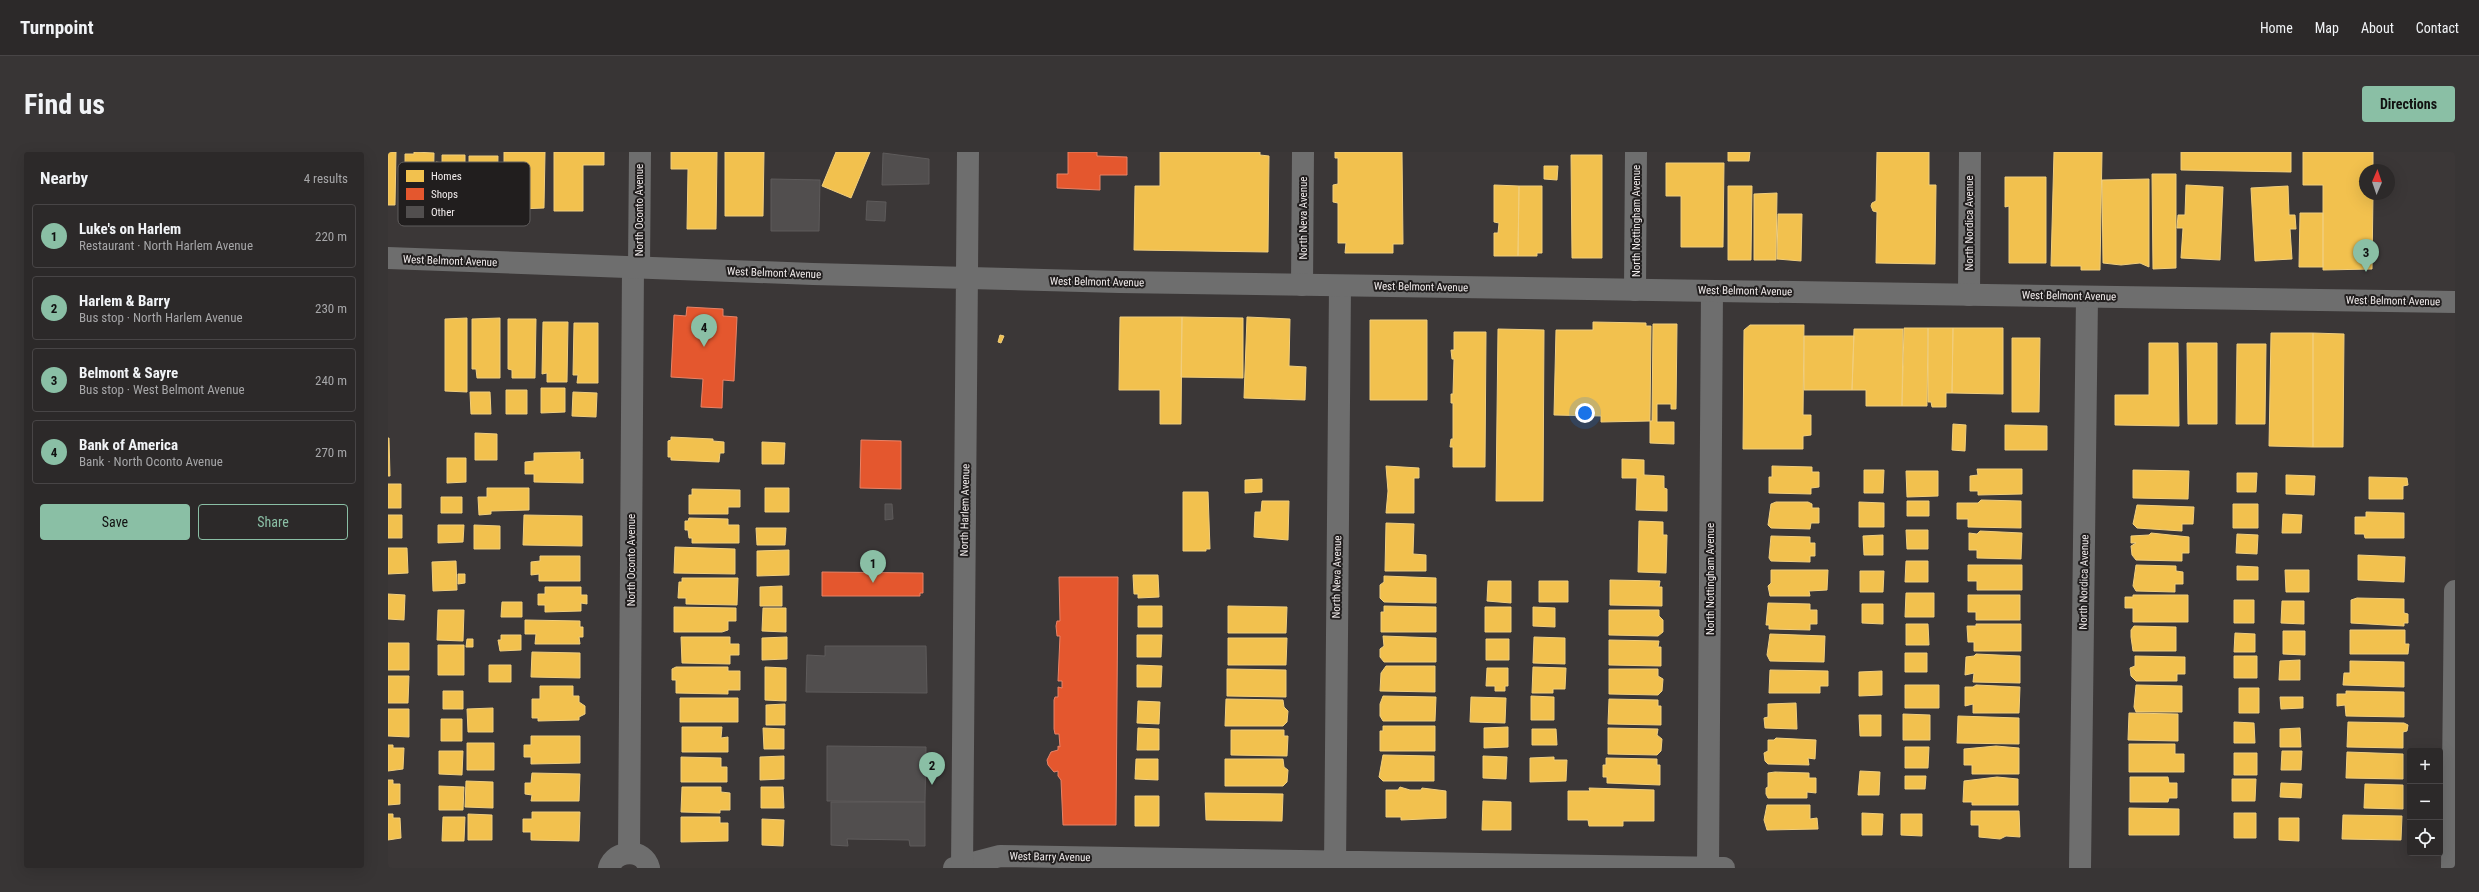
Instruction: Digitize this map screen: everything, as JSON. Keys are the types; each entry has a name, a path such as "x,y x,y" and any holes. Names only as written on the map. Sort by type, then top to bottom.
{"street":[{"name":"North Oconto Avenue","path":"629,853 636,268 640,152"},
{"name":"North Harlem Avenue","path":"960,867 968,152"},
{"name":"North Neva Avenue","path":"1302,285 1303,152"},
{"name":"North Nottingham Avenue","path":"1635,290 1636,152"},
{"name":"North Nordica Avenue","path":"1969,295 1970,152"},
{"name":"West Belmont Avenue","path":"388,258 967,279 1340,286 2455,302"},
{"name":"North Neva Avenue","path":"1335,865 1340,286"},
{"name":"North Nottingham Avenue","path":"1708,868 1712,291"},
{"name":"North Nordica Avenue","path":"2080,868 2087,297"},
{"path":"2452,868 2455,591"},
{"path":"609,868 618,856 629,853 644,859 649,868"},
{"name":"West Barry Avenue","path":"960,867 1000,856 1335,865 1724,868"}],"building: Homes":[{"path":"388,152 396,152 395,205 388,205"},
{"path":"414,152 434,153 434,162 405,162 405,154 414,154"},
{"path":"504,152 545,152 544,208 530,209 530,162 504,162"},
{"path":"554,152 604,152 604,165 583,165 583,211 554,211"},
{"path":"671,152 717,152 716,229 687,229 688,169 671,169"},
{"path":"725,152 764,152 763,216 725,216"},
{"path":"836,152 870,152 851,198 822,186"},
{"path":"1160,152 1260,152 1260,155 1269,156 1268,252 1134,250 1135,186 1160,186"},
{"path":"1335,152 1402,152 1403,244 1393,244 1393,253 1345,253 1346,243 1338,243 1338,203 1333,202 1333,185 1338,184 1338,158 1335,158"},
{"path":"1728,152 1750,152 1749,161 1728,161"},
{"path":"1877,152 1929,152 1929,185 1936,185 1935,264 1876,263 1877,212 1873,211 1871,206 1872,203 1876,201"},
{"path":"2054,152 2102,152 2100,270 2081,270 2081,266 2051,266"},
{"path":"2181,152 2291,152 2291,172 2181,170"},
{"path":"2303,152 2373,152 2373,164 2359,164 2359,200 2373,200 2372,269 2323,270 2323,185 2303,185"},
{"path":"442,155 465,155 465,162 442,162"},
{"path":"1571,155 1602,155 1602,258 1572,258"},
{"path":"469,156 498,156 498,162 469,162"},
{"path":"1666,163 1724,163 1723,247 1681,247 1681,196 1666,196"},
{"path":"1544,166 1558,166 1557,180 1544,179"},
{"path":"2152,174 2176,174 2176,268 2153,269"},
{"path":"2005,177 2046,177 2046,263 2009,263 2009,206 2005,207"},
{"path":"2149,179 2149,267 2140,263 2121,265 2103,263 2102,180"},
{"path":"1494,185 1519,186 1518,256 1494,256 1494,233 1498,233 1499,223 1494,222"},
{"path":"2186,185 2223,187 2220,260 2181,258 2183,228 2177,228 2178,215 2185,215"},
{"path":"1519,186 1542,186 1542,253 1537,253 1537,256 1518,256"},
{"path":"1728,186 1752,186 1751,260 1728,260"},
{"path":"2288,186 2289,215 2295,215 2296,229 2290,229 2292,259 2255,261 2251,188"},
{"path":"1777,193 1776,260 1754,260 1754,194"},
{"path":"2300,213 2323,213 2323,267 2299,267"},
{"path":"1778,214 1802,214 1801,261 1777,259"},
{"path":"1120,317 1182,317 1181,424 1160,424 1160,390 1119,390"},
{"path":"1182,317 1243,318 1243,378 1181,377"},
{"path":"1247,317 1290,319 1289,366 1306,367 1305,400 1244,398"},
{"path":"467,318 467,392 445,391 445,319"},
{"path":"500,318 500,378 477,378 476,369 472,369 472,319"},
{"path":"508,319 536,319 535,378 512,378 512,370 508,369"},
{"path":"1370,320 1427,320 1427,400 1370,400"},
{"path":"543,322 568,322 567,382 547,382 547,373 542,374"},
{"path":"1593,322 1646,323 1646,326 1651,326 1650,421 1601,422 1601,416 1554,415 1556,330 1593,330"},
{"path":"574,323 598,323 598,383 577,383 578,375 573,375"},
{"path":"1653,324 1677,324 1676,409 1671,409 1671,404 1657,404 1657,422 1674,422 1674,444 1650,443 1650,421 1652,421"},
{"path":"1750,325 1804,325 1803,415 1811,415 1811,435 1803,436 1803,449 1743,449 1744,330"},
{"path":"1904,328 1928,328 1927,406 1902,406"},
{"path":"1928,328 1953,328 1952,393 1946,393 1946,407 1932,407 1931,402 1928,402"},
{"path":"1953,328 2003,328 2003,394 1952,393"},
{"path":"1498,329 1544,330 1543,501 1496,501"},
{"path":"1854,329 1903,329 1902,406 1866,406 1866,390 1852,390"},
{"path":"1454,332 1486,332 1485,467 1453,467 1453,447 1450,447 1451,439 1453,439 1453,403 1451,403 1451,394 1453,394 1454,359 1452,359 1451,350 1454,350"},
{"path":"2271,333 2313,333 2313,447 2269,446"},
{"path":"2313,333 2344,334 2343,447 2313,447"},
{"path":"1000,335 1004,336 1001,343 998,342"},
{"path":"1804,336 1854,336 1852,390 1804,390"},
{"path":"2012,338 2040,338 2039,412 2012,412"},
{"path":"2149,343 2178,343 2179,426 2115,425 2115,395 2149,395"},
{"path":"2187,343 2217,343 2217,424 2188,424"},
{"path":"2237,344 2266,344 2265,424 2236,424"},
{"path":"541,388 565,388 565,412 541,413"},
{"path":"506,390 527,390 527,414 506,414"},
{"path":"470,392 490,392 491,414 471,414"},
{"path":"573,392 597,393 596,417 572,416"},
{"path":"1953,424 1966,425 1965,451 1952,450"},
{"path":"2005,425 2047,426 2047,450 2005,450"},
{"path":"475,433 497,434 497,460 475,460"},
{"path":"671,437 713,439 713,441 724,442 724,453 720,453 719,462 671,460 671,457 668,457 668,441 671,440"},
{"path":"389,438 390,476 388,476"},
{"path":"762,442 785,443 784,464 762,464"},
{"path":"580,452 580,460 583,459 583,483 534,482 534,474 525,474 525,462 534,461 534,453"},
{"path":"447,458 466,458 466,482 447,483"},
{"path":"1622,459 1644,460 1644,475 1664,476 1664,488 1667,489 1667,511 1636,510 1637,478 1622,478"},
{"path":"1386,466 1419,468 1419,478 1414,478 1414,513 1386,513 1388,491"},
{"path":"1772,466 1812,467 1812,472 1819,472 1819,487 1811,488 1811,494 1769,493 1769,477 1772,477"},
{"path":"1977,469 2022,469 2022,494 1978,495 1978,491 1970,491 1970,476 1978,475"},
{"path":"1864,470 1884,470 1883,493 1864,493"},
{"path":"2133,470 2189,471 2188,499 2133,498"},
{"path":"1906,471 1938,471 1938,496 1907,497"},
{"path":"2237,473 2257,473 2256,492 2237,492"},
{"path":"2286,475 2315,476 2314,495 2286,494"},
{"path":"2369,477 2407,478 2408,485 2403,486 2403,499 2369,499"},
{"path":"1262,479 1262,492 1245,493 1245,480"},
{"path":"388,484 401,484 401,508 388,508"},
{"path":"487,488 529,488 529,510 491,511 491,514 479,515 478,497 487,497"},
{"path":"765,488 789,488 789,512 765,512"},
{"path":"692,489 740,490 740,507 728,507 728,514 689,514 689,495 692,495"},
{"path":"1183,492 1208,492 1210,549 1206,549 1206,551 1183,551"},
{"path":"441,497 462,497 462,513 441,513"},
{"path":"1981,500 2021,501 2021,528 1968,527 1968,519 1957,519 1957,503 1978,503"},
{"path":"1262,501 1289,501 1288,540 1254,537 1255,512 1261,512"},
{"path":"1907,501 1929,501 1929,516 1907,516"},
{"path":"1776,502 1808,502 1812,504 1812,508 1819,508 1819,523 1811,523 1810,529 1771,528 1768,525 1771,504"},
{"path":"1859,502 1884,503 1884,527 1859,527"},
{"path":"2233,504 2258,504 2258,528 2233,528"},
{"path":"2137,505 2194,507 2193,524 2182,524 2182,531 2137,528 2133,524"},
{"path":"2366,512 2404,513 2404,538 2365,538 2364,534 2355,534 2355,517 2366,517"},
{"path":"2283,514 2302,515 2301,533 2282,533"},
{"path":"388,515 402,515 402,538 388,538"},
{"path":"524,515 582,516 582,546 523,545"},
{"path":"689,518 728,519 728,525 739,525 739,543 692,543 692,538 689,538 688,530 685,530 685,521 688,521"},
{"path":"1639,521 1663,522 1663,535 1667,535 1666,573 1638,572"},
{"path":"1386,523 1414,524 1413,554 1426,555 1426,571 1385,571"},
{"path":"438,525 464,525 463,542 438,543"},
{"path":"474,525 500,526 500,549 474,549"},
{"path":"756,528 786,528 785,545 757,545"},
{"path":"1906,530 1928,530 1928,549 1907,549"},
{"path":"1980,531 2022,533 2021,559 1977,558 1977,550 1969,550 1969,533 1977,534"},
{"path":"2151,533 2189,537 2189,553 2182,553 2182,561 2136,560 2132,555 2131,546 2136,543 2131,543 2131,536 2149,535"},
{"path":"2237,534 2258,535 2257,554 2236,553"},
{"path":"1883,535 1883,555 1864,555 1863,536"},
{"path":"1771,536 1810,537 1810,543 1815,543 1815,556 1810,556 1810,562 1771,561 1769,558"},
{"path":"675,547 735,549 735,574 674,573"},
{"path":"388,548 407,548 408,573 388,574"},
{"path":"789,550 789,575 757,576 757,551"},
{"path":"2358,555 2405,557 2404,582 2358,580"},
{"path":"540,556 580,556 580,581 539,581 539,574 531,575 531,562 540,561"},
{"path":"456,561 457,590 433,591 432,562"},
{"path":"1906,561 1928,561 1928,582 1905,582"},
{"path":"1968,565 2022,565 2022,590 1977,590 1977,581 1968,581"},
{"path":"2136,565 2176,566 2176,571 2183,572 2183,584 2175,584 2175,592 2136,591 2133,586"},
{"path":"2237,566 2258,567 2258,580 2237,580"},
{"path":"1771,570 1828,570 1827,590 1809,591 1810,596 1770,596 1768,586 1771,583"},
{"path":"2285,570 2309,570 2309,592 2286,592"},
{"path":"1860,571 1884,571 1883,592 1860,592"},
{"path":"458,574 465,574 465,583 458,584"},
{"path":"1133,575 1158,575 1159,597 1138,598 1138,594 1134,594"},
{"path":"1384,576 1436,578 1436,603 1384,602 1380,598 1380,585 1384,582"},
{"path":"682,578 738,578 737,605 686,604 686,598 678,598 679,582 682,582"},
{"path":"1610,580 1660,581 1659,587 1662,587 1662,606 1610,605"},
{"path":"1488,581 1511,581 1511,603 1487,601"},
{"path":"1539,581 1568,581 1568,602 1539,602"},
{"path":"782,586 782,606 760,606 760,587"},
{"path":"545,587 581,587 581,595 587,595 587,604 581,603 581,611 545,612 545,605 538,605 538,594 545,594"},
{"path":"1906,593 1934,593 1934,617 1905,617"},
{"path":"388,594 405,595 404,620 388,619"},
{"path":"1968,595 2020,595 2020,620 1976,620 1976,612 1968,612"},
{"path":"2133,595 2188,595 2188,622 2133,622 2133,608 2125,608 2125,597 2133,597"},
{"path":"2357,598 2404,599 2404,613 2408,614 2408,623 2404,623 2404,626 2351,623 2351,600"},
{"path":"2234,600 2254,600 2254,623 2234,623"},
{"path":"2282,601 2304,601 2304,624 2281,623"},
{"path":"502,602 522,602 522,617 501,617"},
{"path":"1768,603 1810,604 1810,610 1817,610 1817,624 1810,624 1810,630 1769,629 1769,625 1766,625"},
{"path":"1862,604 1883,604 1883,624 1862,623"},
{"path":"1138,606 1162,606 1162,627 1138,627"},
{"path":"1228,606 1287,607 1286,633 1228,633"},
{"path":"1384,606 1436,607 1436,632 1381,632 1381,612 1384,612"},
{"path":"674,607 736,608 736,621 728,621 728,630 722,632 674,632"},
{"path":"1485,607 1511,607 1511,632 1485,632"},
{"path":"1533,607 1555,608 1555,627 1533,626"},
{"path":"763,608 786,608 786,632 762,631"},
{"path":"438,610 464,610 463,641 437,640"},
{"path":"1609,610 1659,610 1659,616 1663,620 1663,632 1658,636 1609,635"},
{"path":"525,620 580,621 580,627 583,627 583,637 579,637 580,644 535,644 536,634 525,634"},
{"path":"1906,624 1928,624 1929,645 1906,645"},
{"path":"1976,624 2021,624 2021,651 1974,651 1974,642 1968,642 1967,626 1976,626"},
{"path":"2134,626 2176,627 2176,651 2133,651 2131,630"},
{"path":"2350,630 2405,630 2405,644 2409,644 2408,654 2350,654"},
{"path":"2283,631 2305,631 2305,655 2283,654"},
{"path":"2235,633 2255,634 2255,652 2234,652"},
{"path":"1770,634 1825,636 1824,662 1770,661 1767,655"},
{"path":"501,635 521,635 521,650 500,651 498,640 501,640"},
{"path":"1137,635 1162,635 1161,657 1137,657"},
{"path":"1383,636 1436,638 1436,662 1384,662 1380,657 1380,649 1384,646"},
{"path":"681,637 730,637 730,644 739,644 739,655 730,655 730,664 682,663"},
{"path":"787,637 787,659 762,660 762,638"},
{"path":"1534,637 1565,638 1565,664 1533,663"},
{"path":"1228,638 1287,638 1286,665 1228,665"},
{"path":"467,639 473,639 473,647 466,647"},
{"path":"1486,639 1509,639 1509,660 1486,660"},
{"path":"1609,640 1659,641 1658,647 1661,647 1661,666 1609,665"},
{"path":"388,643 409,643 409,670 388,670"},
{"path":"438,645 464,645 464,675 438,675"},
{"path":"532,652 580,653 580,678 531,677"},
{"path":"1905,653 1927,653 1927,672 1905,672"},
{"path":"1976,654 2020,656 2020,683 1973,682 1974,673 1965,675 1966,657 1974,656"},
{"path":"2135,656 2185,657 2185,674 2177,674 2177,681 2136,681 2131,676 2130,668 2135,666"},
{"path":"2234,656 2257,656 2257,678 2234,678"},
{"path":"2300,660 2300,680 2279,680 2280,661"},
{"path":"2350,661 2404,662 2404,687 2343,685 2344,673 2350,673"},
{"path":"489,665 511,665 511,682 489,682"},
{"path":"1137,665 1162,666 1161,687 1137,687"},
{"path":"1386,666 1435,666 1435,692 1380,691 1381,673"},
{"path":"676,667 728,667 728,671 740,671 740,690 728,690 728,694 676,693 676,680 672,680 672,669"},
{"path":"765,667 786,668 786,701 765,700"},
{"path":"1533,667 1566,668 1565,689 1553,689 1553,693 1532,693"},
{"path":"1487,668 1508,668 1508,686 1505,686 1505,691 1495,691 1495,686 1486,686"},
{"path":"1227,669 1286,670 1286,697 1227,696"},
{"path":"1609,669 1658,669 1658,676 1663,679 1662,691 1658,695 1609,694"},
{"path":"1770,670 1828,671 1828,686 1820,686 1820,693 1769,693"},
{"path":"1882,671 1882,695 1859,696 1859,672"},
{"path":"388,676 409,676 408,703 388,703"},
{"path":"1905,685 1939,685 1939,708 1905,708"},
{"path":"1976,685 2020,687 2019,713 1973,713 1973,704 1965,706 1965,687 1973,687"},
{"path":"2136,685 2182,686 2182,712 2136,712 2134,707"},
{"path":"540,686 573,686 573,696 579,696 579,702 585,706 585,714 579,717 579,720 538,721 538,718 532,718 532,699 540,699"},
{"path":"2239,688 2259,688 2259,713 2239,713"},
{"path":"443,691 463,691 463,709 443,709"},
{"path":"2346,691 2404,692 2404,717 2346,716 2345,705 2337,706 2337,694 2346,694"},
{"path":"1383,696 1436,697 1435,721 1383,721 1380,716 1380,704"},
{"path":"1531,696 1554,697 1554,720 1531,720"},
{"path":"1471,697 1506,698 1505,723 1470,722"},
{"path":"2280,697 2303,697 2303,708 2281,709"},
{"path":"680,698 738,698 738,722 680,722"},
{"path":"1226,699 1283,700 1284,707 1288,711 1287,722 1283,726 1225,726"},
{"path":"1609,699 1658,700 1658,706 1661,706 1661,725 1608,724"},
{"path":"1138,701 1160,702 1159,724 1137,723"},
{"path":"1796,703 1797,729 1765,728 1764,718 1768,717 1768,704"},
{"path":"785,704 785,725 766,725 766,705"},
{"path":"493,708 493,732 468,732 467,709"},
{"path":"388,709 409,709 409,737 388,736"},
{"path":"2129,713 2178,714 2178,741 2128,740"},
{"path":"1903,714 1930,715 1930,740 1903,740"},
{"path":"1859,715 1881,715 1881,736 1860,736"},
{"path":"1958,716 2019,718 2019,744 1957,743"},
{"path":"441,719 462,719 462,741 441,741"},
{"path":"2234,722 2254,723 2255,743 2234,743"},
{"path":"2348,722 2404,723 2408,725 2407,731 2403,732 2403,748 2347,747"},
{"path":"1383,726 1435,726 1435,751 1380,751 1380,731 1383,731"},
{"path":"682,727 722,727 721,738 728,737 728,752 682,752"},
{"path":"1508,727 1508,747 1484,748 1484,728"},
{"path":"763,728 784,729 784,749 764,749"},
{"path":"1138,728 1159,729 1159,750 1137,750"},
{"path":"1608,728 1658,729 1657,735 1662,739 1661,751 1657,755 1608,754"},
{"path":"2300,728 2301,747 2280,747 2280,729"},
{"path":"1532,729 1556,729 1557,745 1532,745"},
{"path":"1231,730 1284,730 1284,736 1288,736 1287,756 1231,755"},
{"path":"531,736 580,736 580,763 531,764 531,757 524,757 524,745 531,745"},
{"path":"1776,738 1816,740 1815,759 1808,758 1809,765 1768,764 1765,761 1764,753 1768,751 1768,740 1774,740"},
{"path":"467,743 494,743 494,770 467,770"},
{"path":"2129,744 2175,744 2175,754 2184,754 2184,772 2129,772"},
{"path":"388,745 393,745 393,748 404,748 403,769 388,771"},
{"path":"1996,746 2019,748 2019,774 1972,774 1972,765 1964,765 1964,749"},
{"path":"1905,747 1929,747 1928,768 1905,768"},
{"path":"439,751 463,751 462,775 439,774"},
{"path":"2282,751 2302,751 2301,770 2281,770"},
{"path":"2347,752 2403,754 2403,779 2346,778"},
{"path":"2234,753 2257,753 2257,775 2234,775"},
{"path":"1383,755 1434,756 1434,781 1383,781 1379,777"},
{"path":"784,756 784,779 760,780 760,757"},
{"path":"1483,756 1507,757 1506,779 1483,778"},
{"path":"681,757 721,758 721,767 727,767 727,782 681,782"},
{"path":"1554,757 1554,760 1567,760 1566,781 1530,782 1530,758"},
{"path":"1606,758 1657,759 1657,765 1660,765 1660,785 1607,783 1607,777 1603,777 1603,765 1606,765"},
{"path":"1136,759 1158,759 1158,780 1135,779"},
{"path":"1225,759 1283,759 1284,767 1288,770 1287,782 1283,786 1225,786"},
{"path":"1860,771 1880,772 1879,795 1858,795"},
{"path":"532,773 580,774 579,801 531,801 532,795 525,794 525,783 531,783"},
{"path":"1768,773 1809,773 1809,778 1816,778 1816,793 1807,792 1807,798 1768,798 1766,788 1768,787"},
{"path":"1905,776 1926,776 1925,789 1905,789"},
{"path":"1997,777 2018,779 2018,805 1972,805 1972,802 1963,802 1964,781"},
{"path":"2130,777 2168,777 2169,783 2177,783 2177,798 2169,798 2168,802 2130,802"},
{"path":"2232,779 2256,779 2255,801 2232,801"},
{"path":"388,780 393,780 393,784 400,784 400,804 388,805"},
{"path":"466,781 493,782 493,808 465,807"},
{"path":"2281,783 2302,784 2301,798 2280,797"},
{"path":"2365,784 2403,785 2403,809 2364,808"},
{"path":"439,786 464,787 463,810 439,810"},
{"path":"682,787 721,787 721,792 730,793 730,810 720,810 720,813 681,812"},
{"path":"761,787 783,787 784,808 761,808"},
{"path":"1400,787 1410,790 1421,790 1422,788 1446,791 1446,818 1401,820 1401,817 1386,817 1386,790 1398,790"},
{"path":"1589,788 1654,790 1654,821 1623,821 1623,826 1589,826 1588,820 1568,820 1568,791 1590,791"},
{"path":"1205,793 1283,794 1282,821 1206,820"},
{"path":"1135,796 1159,796 1159,826 1135,826"},
{"path":"1483,801 1511,802 1511,830 1482,830"},
{"path":"1767,805 1810,805 1810,819 1817,818 1818,829 1767,830 1764,820"},
{"path":"2129,808 2179,809 2179,835 2129,835"},
{"path":"1971,811 2019,811 2020,837 2006,836 2000,839 1979,837 1979,825 1971,825"},
{"path":"532,812 580,812 579,841 531,840 531,832 523,832 523,819 532,819"},
{"path":"1862,813 1883,814 1882,835 1862,835"},
{"path":"2234,813 2256,813 2256,838 2234,838"},
{"path":"388,814 393,814 393,818 400,818 401,838 388,840"},
{"path":"468,814 492,815 492,840 468,840"},
{"path":"1901,814 1922,814 1922,836 1901,835"},
{"path":"2343,815 2402,816 2401,840 2342,839"},
{"path":"443,817 465,817 464,841 442,841"},
{"path":"681,817 720,817 720,823 728,823 728,841 681,842"},
{"path":"2279,818 2299,818 2299,841 2279,840"},
{"path":"762,819 784,820 783,846 762,845"}],"building: Shops":[{"path":"1068,152 1097,152 1097,156 1127,157 1127,175 1100,175 1100,190 1057,188 1057,174 1068,174"},
{"path":"687,307 723,309 723,316 737,317 734,381 723,380 722,408 701,407 703,379 671,377 674,315 686,316"},
{"path":"861,440 901,441 901,489 860,488"},
{"path":"822,572 923,573 923,593 920,593 920,596 822,596"},
{"path":"1059,577 1118,577 1116,825 1063,825 1061,780 1058,776 1058,771 1054,772 1048,765 1047,760 1051,752 1058,750 1058,746 1060,747 1059,734 1055,734 1054,729 1054,700 1055,697 1058,697 1058,687 1062,688 1062,681 1058,681 1060,636 1057,636 1056,626 1057,621 1060,621"}],"building: Other":[{"path":"883,153 929,159 929,184 882,185"},
{"path":"771,179 820,180 819,231 771,231"},
{"path":"867,201 886,202 885,221 866,220"},
{"path":"885,504 892,504 893,519 885,520"},
{"path":"825,646 926,646 927,693 806,692 807,655 825,656"},
{"path":"827,746 926,747 925,802 827,801"},
{"path":"831,802 925,802 925,846 910,846 909,840 847,839 848,846 831,845"}],"place":[{"name":"Belmont & Sayre","path":"2366,272"},
{"name":"Bank of America","path":"704,347"},
{"name":"Luke's on Harlem","path":"873,583"},
{"name":"Harlem & Barry","path":"932,785"}]}
